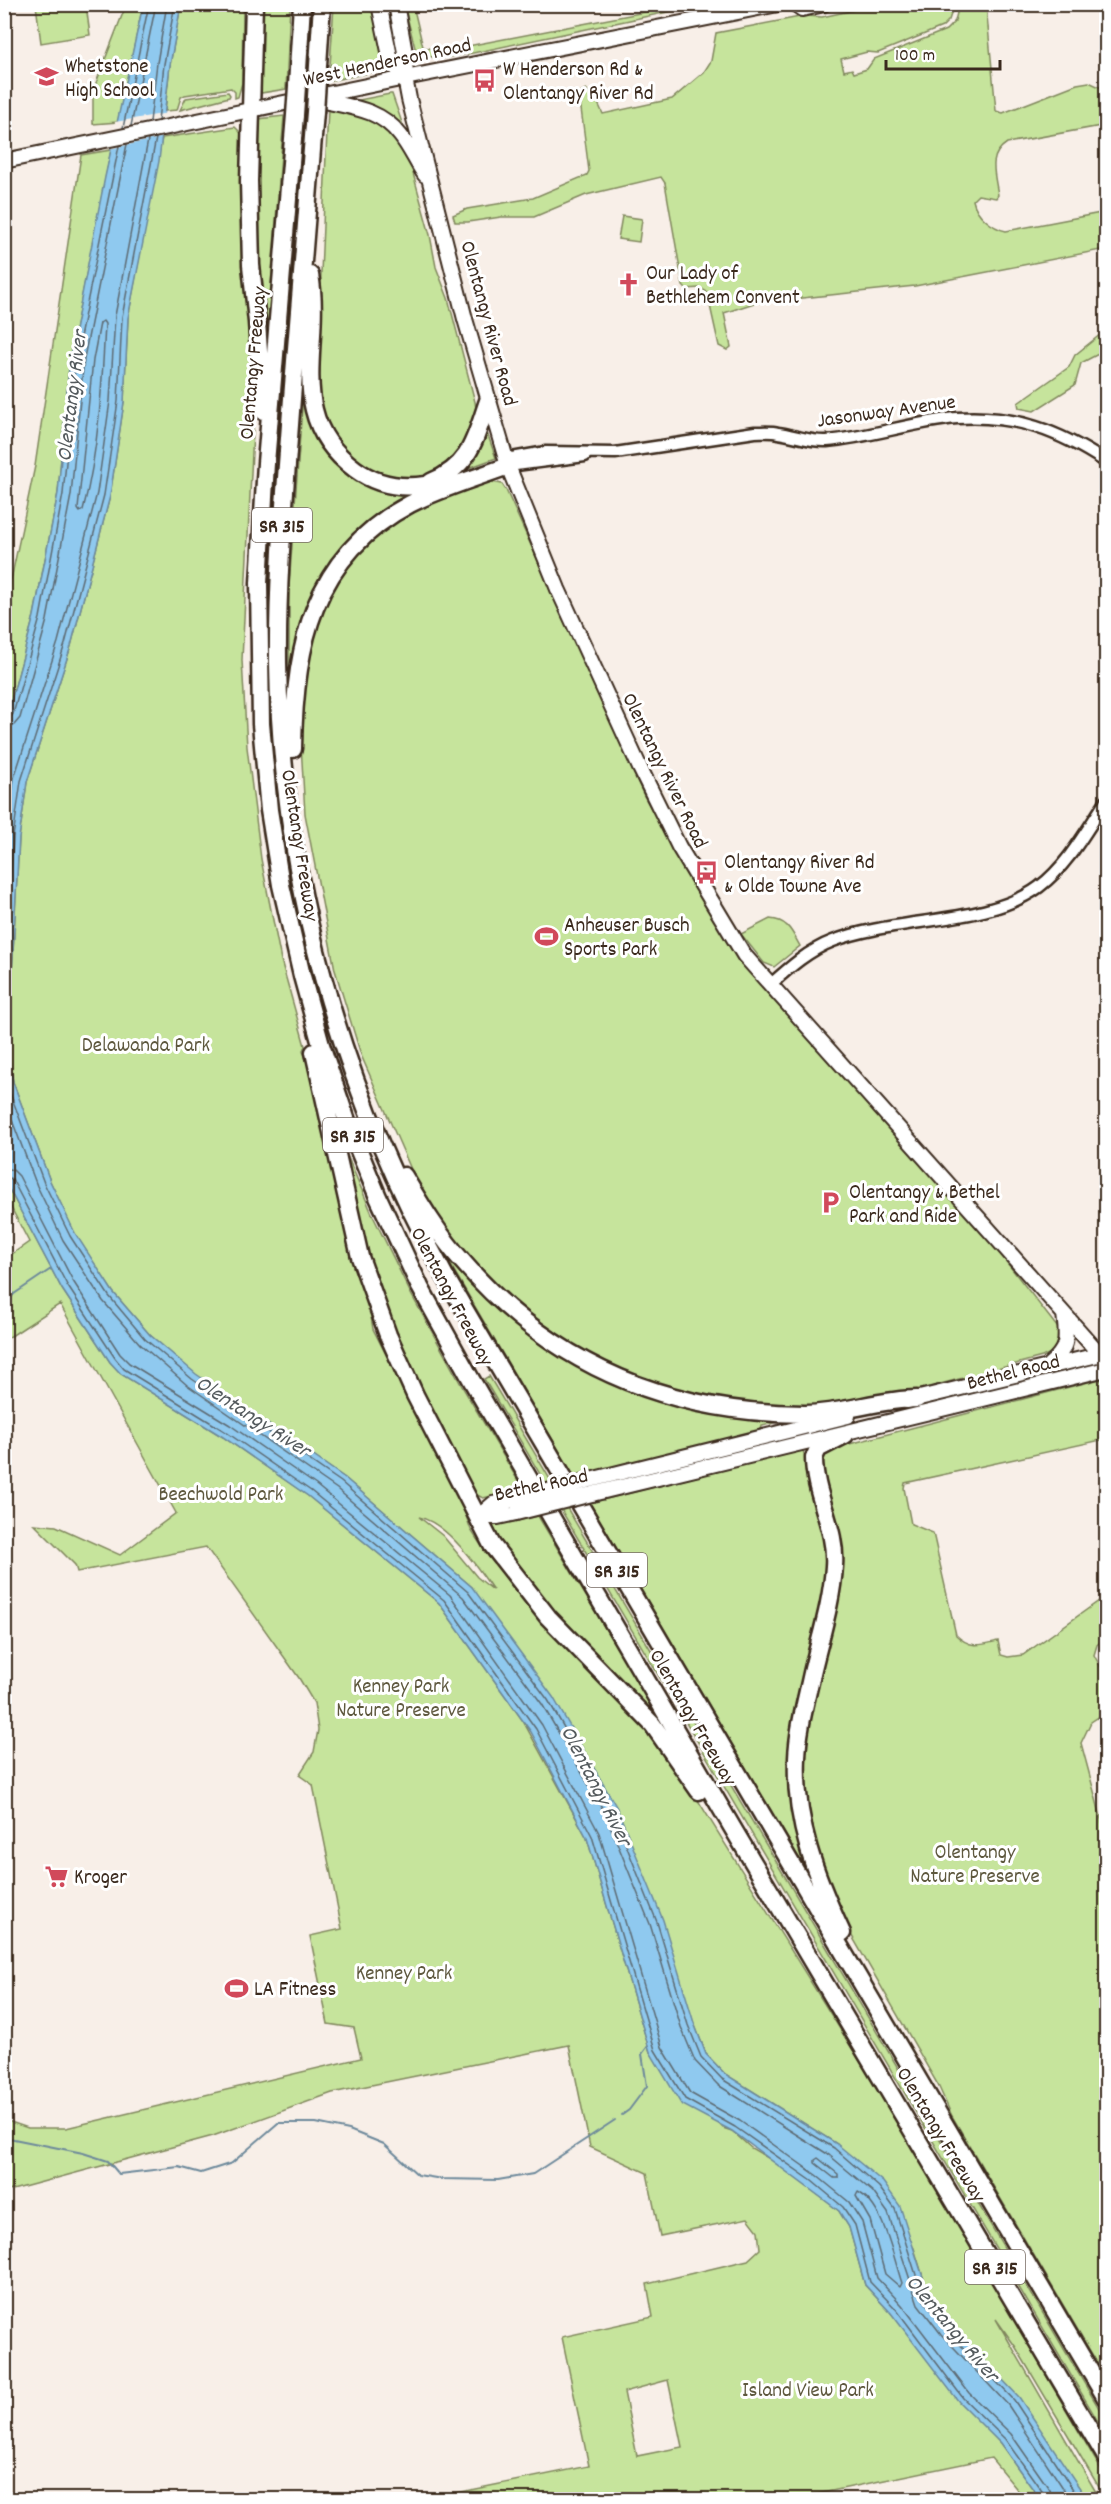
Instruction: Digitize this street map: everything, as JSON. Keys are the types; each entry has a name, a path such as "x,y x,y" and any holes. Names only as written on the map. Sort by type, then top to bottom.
{"highway":[{"path":"254,4 250,110 251,265 266,463"},
{"name":"Olentangy Freeway","path":"302,4 266,463 259,583 261,724 269,810 281,885 321,1045 348,1124 378,1197 420,1287 483,1400 732,1827 1107,2457"},
{"name":"Olentangy Freeway","path":"322,4 317,81 312,105 305,243 279,583 280,711 289,807 301,882 320,970 340,1038 369,1117 398,1186 445,1276 1107,2398"},
{"path":"305,243 312,291 309,384 318,421 335,449 356,469 384,483 412,487 452,479 507,463"},
{"path":"412,487 442,477 463,461 474,442 489,401"},
{"path":"289,807 293,707 298,669 311,613 333,570 349,550 384,519 420,500 507,463"},
{"path":"302,976 317,1066 360,1257 388,1335 415,1395 492,1545 530,1596 560,1631 635,1704 682,1764 699,1791 732,1827"},
{"path":"369,1117 412,1191 444,1237 481,1282 527,1324 570,1353 615,1377 671,1398 748,1412 807,1414 836,1411 895,1399 917,1399"},
{"path":"845,1435 818,1449 814,1458 832,1540 834,1562 827,1608 801,1723 797,1778 801,1821 822,1888 880,2015"}],"main road":[{"name":"Olentangy River Road","path":"379,4 391,61 405,78"},
{"name":"Olentangy River Road","path":"396,4 406,58 405,78 431,184 507,463 558,589 662,816 735,941 770,985 1104,1356"},
{"name":"West Henderson Road","path":"4,161 250,110 312,105 405,78 778,4"},
{"path":"795,4 802,9 824,4"},
{"path":"312,105 363,109 386,121 403,139 431,184"},
{"path":"1048,1366 1064,1351 1066,1335 1064,1314"},
{"name":"Bethel Road","path":"478,1517 498,1517 513,1507 917,1399 1048,1366 1104,1356"},
{"name":"Bethel Road","path":"589,1488 845,1435 1107,1369"}],"street":[{"name":"Jasonway Avenue","path":"507,463 546,452 615,453 755,432 777,432 802,439 831,441 956,418 1018,421 1045,428 1107,462"},
{"path":"770,985 810,952 844,937 1000,907 1028,894 1058,871 1107,801"}],"green space":[{"path":"883,4 954,5 949,20 942,27 878,53 867,52 841,59 844,71 852,69 854,73 867,69 874,59 946,30 955,21 959,5 986,5 996,111 1003,113 1077,84 1089,82 1106,90 1106,125 1007,143 1001,148 995,160 994,173 998,195 996,198 978,195 973,200 977,211 985,220 1006,231 1106,212 1106,249 915,286 754,303 724,313 731,347 727,350 719,346 707,292 700,288 686,289 683,286 665,183 661,177 586,195 534,217 501,217 455,222 453,215 467,209 533,198 587,175 589,171 579,93 586,89 597,101 603,114 672,99 704,72 711,61 716,33 805,16 822,17"},
{"path":"36,5 86,5 90,35 41,43"},
{"path":"126,5 143,5 118,122 93,124 93,91"},
{"path":"181,5 243,5 242,83 238,97 235,98 235,92 231,88 185,95 181,97 177,110 165,111 170,65"},
{"path":"259,5 290,5 286,89 261,93"},
{"path":"334,5 374,5 384,58 373,72 329,81"},
{"path":"404,5 413,5 423,47 442,51 681,5 701,5 442,58 427,56 415,48"},
{"path":"228,92 229,97 180,110 186,98"},
{"path":"392,94 408,140 343,103"},
{"path":"328,108 344,109 388,127 408,155 430,235 436,267 448,298 477,415 464,453 431,478 386,479 351,460 326,428 316,391"},
{"path":"284,116 266,350 255,271 258,119"},
{"name":"Delawanda Park","path":"235,127 246,138 240,188 255,390 242,660 247,747 261,859 281,960 305,1046 303,1050 317,1095 368,1299 373,1329 459,1497 471,1530 488,1556 546,1627 637,1714 678,1768 915,2150 1106,2478 1106,2499 1015,2346 996,2319 1100,2499 1087,2499 929,2296 914,2248 837,2144 725,2074 706,2054 694,2023 472,1587 345,1478 195,1374 150,1335 113,1292 75,1234 50,1181 13,1082 6,1045 19,838 27,782 71,646 110,496 124,402 128,318 162,138","holes":["419,1517 430,1521 450,1536 479,1569 493,1590 477,1577 443,1536"]},
{"path":"111,150 70,356 58,493 34,616 5,723 5,608 35,466 81,155"},
{"path":"622,216 642,219 639,242 618,239"},
{"path":"1106,330 1106,350 1081,363 1075,385 1034,411 1019,408 1018,403 1069,367 1075,355"},
{"path":"303,393 307,393 337,458 420,492 351,544 289,681 289,587"},
{"path":"485,427 496,458 460,471"},
{"name":"Anheuser Busch Sports Park","path":"487,481 502,484 506,490 644,796 693,885 737,952 990,1241 1061,1332 1057,1350 1042,1357 910,1392 814,1408 700,1401 584,1357 489,1285 441,1225 417,1183 361,1055 335,970 305,814 301,744 302,705 311,653 307,649 328,590 369,539 411,510"},
{"path":"770,919 785,924 800,946 774,967 764,963 741,934"},
{"path":"340,1139 373,1216 411,1294 523,1489 483,1498 473,1493 408,1370 369,1271"},
{"path":"4,1173 9,1189 62,1289 110,1362 121,1374 223,1437 308,1496 439,1603 523,1721 587,1838 650,2052 723,2128 732,2131 751,2148 775,2162 839,2211 849,2227 865,2285 1000,2443 1040,2499 1025,2499 991,2458 793,2499 426,2499 589,2466 562,2337 653,2317 647,2284 748,2260 760,2249 758,2231 748,2218 660,2236 647,2173 590,2147 569,2045 332,2093 213,2136 5,2192 5,2120 28,2128 66,2128 361,2058 354,2028 328,2024 310,1936 342,1929 313,1785 299,1775 314,1752 318,1730 314,1703 299,1678 206,1547 77,1572 75,1565 34,1524 56,1526 120,1555 176,1513 60,1304 5,1340 5,1259 29,1242 5,1196","holes":["668,2380 682,2447 637,2456 624,2392"]},
{"path":"436,1240 581,1366 782,1419 782,1421 762,1426 761,1431 574,1476"},
{"path":"489,1376 1106,2420 1106,2435 484,1379"},
{"name":"Olentangy Nature Preserve","path":"1100,1379 1103,1385 1106,1384 1106,1439 905,1483 904,1488 911,1524 933,1533 956,1635 966,1642 981,1645 998,1641 1001,1655 1008,1657 1023,1655 1106,1596 1106,1637 1097,1645 1094,1655 1106,1677 1106,1712 1091,1722 1081,1743 1106,1836 1106,2378 952,2116 938,2085 838,1912 810,1841 802,1758 837,1592 819,1464 824,1453 834,1448"},
{"path":"803,1450 824,1537 827,1577 797,1725 809,1875 590,1503"},
{"path":"538,1516 674,1743 561,1626 492,1535 490,1523 509,1519 513,1522"}],"water":[{"name":"Olentangy River","path":"143,5 181,5 170,65 159,161 128,318 124,402 110,496 71,646 27,782 19,838 6,1045 13,1082 50,1181 75,1233 113,1292 150,1335 196,1374 345,1478 472,1587 553,1697 617,1808 663,1920 694,2023 706,2054 725,2074 837,2144 883,2182 900,2206 929,2296 951,2326 1019,2397 1087,2499 1040,2499 1000,2443 959,2402 891,2313 865,2285 849,2227 839,2211 732,2131 681,2104 650,2052 587,1838 531,1732 439,1603 308,1496 223,1437 121,1374 110,1362 62,1289 9,1189 5,1173 5,723 34,616 58,493 70,356 105,177"}],"pier":[{"path":"168,113 165,137 109,149 115,122"}],"waterway":[{"path":"4,1305 14,1294 51,1269"},
{"path":"622,2115 629,2110 647,2086 642,2054 648,2046"},
{"path":"4,2137 83,2153 108,2161 119,2174 179,2167 201,2173 232,2163 278,2123 316,2123 349,2130 384,2144 418,2175 442,2179 498,2180 533,2174 615,2120"}],"place":[{"name":"Whetstone High School","path":"47,77"},
{"name":"W Henderson Rd & Olentangy River Rd","path":"485,80"},
{"name":"Our Lady of Bethlehem Convent","path":"628,284"},
{"name":"Olentangy River Rd & Olde Towne Ave","path":"706,873"},
{"name":"Anheuser Busch Sports Park","path":"546,936"},
{"name":"Olentangy & Bethel Park and Ride","path":"831,1203"},
{"name":"Kroger","path":"56,1876"},
{"name":"LA Fitness","path":"236,1988"}],"park label":[{"name":"Beechwold Park","path":"221,1493"},
{"name":"Kenney Park Nature Preserve","path":"401,1697"},
{"name":"Kenney Park","path":"404,1972"},
{"name":"Island View Park","path":"808,2389"}]}
